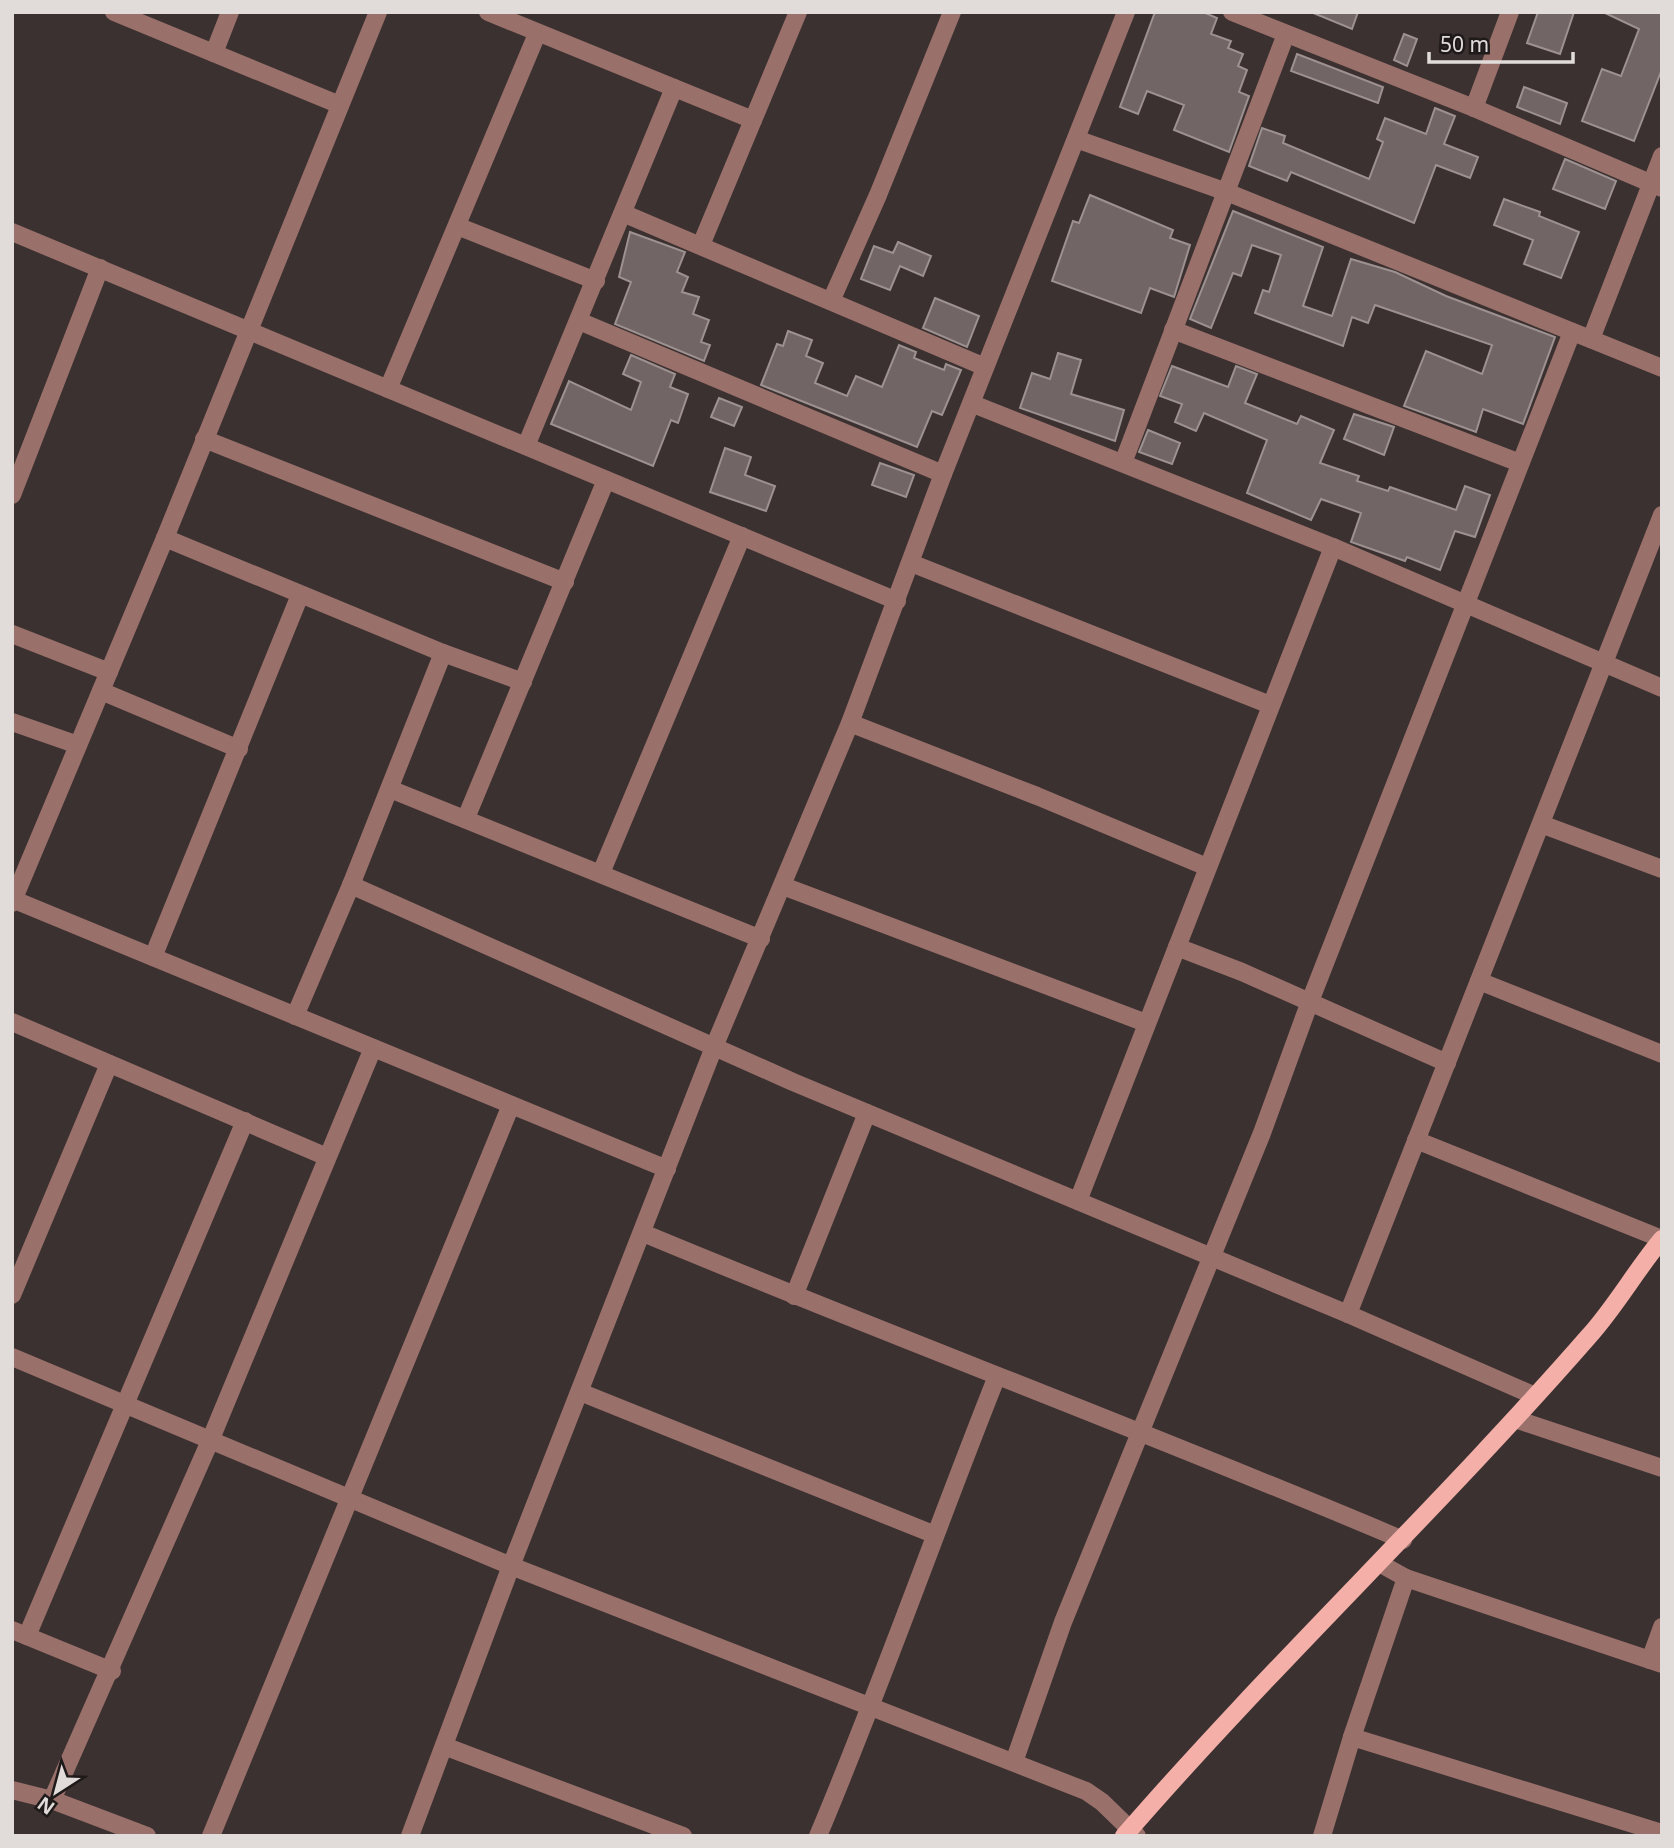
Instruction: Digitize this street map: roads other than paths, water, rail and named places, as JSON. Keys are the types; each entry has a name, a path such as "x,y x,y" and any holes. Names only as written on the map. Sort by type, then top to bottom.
{"main road":[{"path":"1131,1833 1316,1624 1403,1540 1591,1334 1655,1258 1662,1239"}],"street":[{"path":"114,12 340,105"},
{"path":"214,53 230,12"},
{"path":"378,12 250,331 13,901 667,1169"},
{"path":"488,12 753,120"},
{"path":"701,245 798,12"},
{"path":"831,301 952,12"},
{"path":"410,1836 511,1566 715,1047 850,723 943,474 1126,12"},
{"path":"1233,12 1474,108 1656,185"},
{"path":"1474,108 1510,12"},
{"path":"388,389 537,34"},
{"path":"1123,463 1224,191 1286,34"},
{"path":"526,446 625,214 674,88"},
{"path":"1076,139 1224,191 1662,368"},
{"path":"1591,339 1656,185 1662,156"},
{"path":"625,214 985,367"},
{"path":"457,226 596,281"},
{"path":"12,232 897,601"},
{"path":"12,495 100,268"},
{"path":"579,321 943,474"},
{"path":"1173,330 1520,463"},
{"path":"1014,1762 1063,1622 1262,1133 1309,1004 1572,332"},
{"path":"972,404 1333,547 1662,688"},
{"path":"204,439 565,582"},
{"path":"466,818 606,480"},
{"path":"1348,1314 1662,515"},
{"path":"601,873 742,537"},
{"path":"165,538 443,653 523,682"},
{"path":"1078,1201 1333,547"},
{"path":"911,563 1270,705"},
{"path":"153,957 300,595"},
{"path":"12,634 109,672"},
{"path":"295,1016 351,885 443,653"},
{"path":"100,691 239,749"},
{"path":"12,722 78,745"},
{"path":"850,723 1037,796 1207,867"},
{"path":"390,789 761,939"},
{"path":"1541,824 1662,870"},
{"path":"351,885 715,1047 1348,1314 1535,1396"},
{"path":"783,886 1146,1023"},
{"path":"1177,947 1242,972 1447,1063"},
{"path":"1479,981 1662,1054"},
{"path":"12,1022 327,1157"},
{"path":"52,1800 112,1671 373,1048"},
{"path":"12,1295 109,1064"},
{"path":"211,1836 511,1105"},
{"path":"794,1296 867,1112"},
{"path":"112,1671 20,1633 127,1405 245,1121"},
{"path":"1416,1140 1662,1239"},
{"path":"643,1233 794,1296 1140,1431 1403,1540"},
{"path":"12,1357 511,1566 1086,1791 1102,1802 1131,1833"},
{"path":"818,1836 872,1708 933,1534 997,1376"},
{"path":"580,1392 933,1534"},
{"path":"1515,1419 1662,1468"},
{"path":"1379,1563 1406,1578 1656,1662 1662,1627"},
{"path":"1322,1836 1352,1737 1406,1578"},
{"path":"1352,1737 1662,1833"},
{"path":"444,1745 683,1836"},
{"path":"12,1790 52,1800 148,1836"}]}
